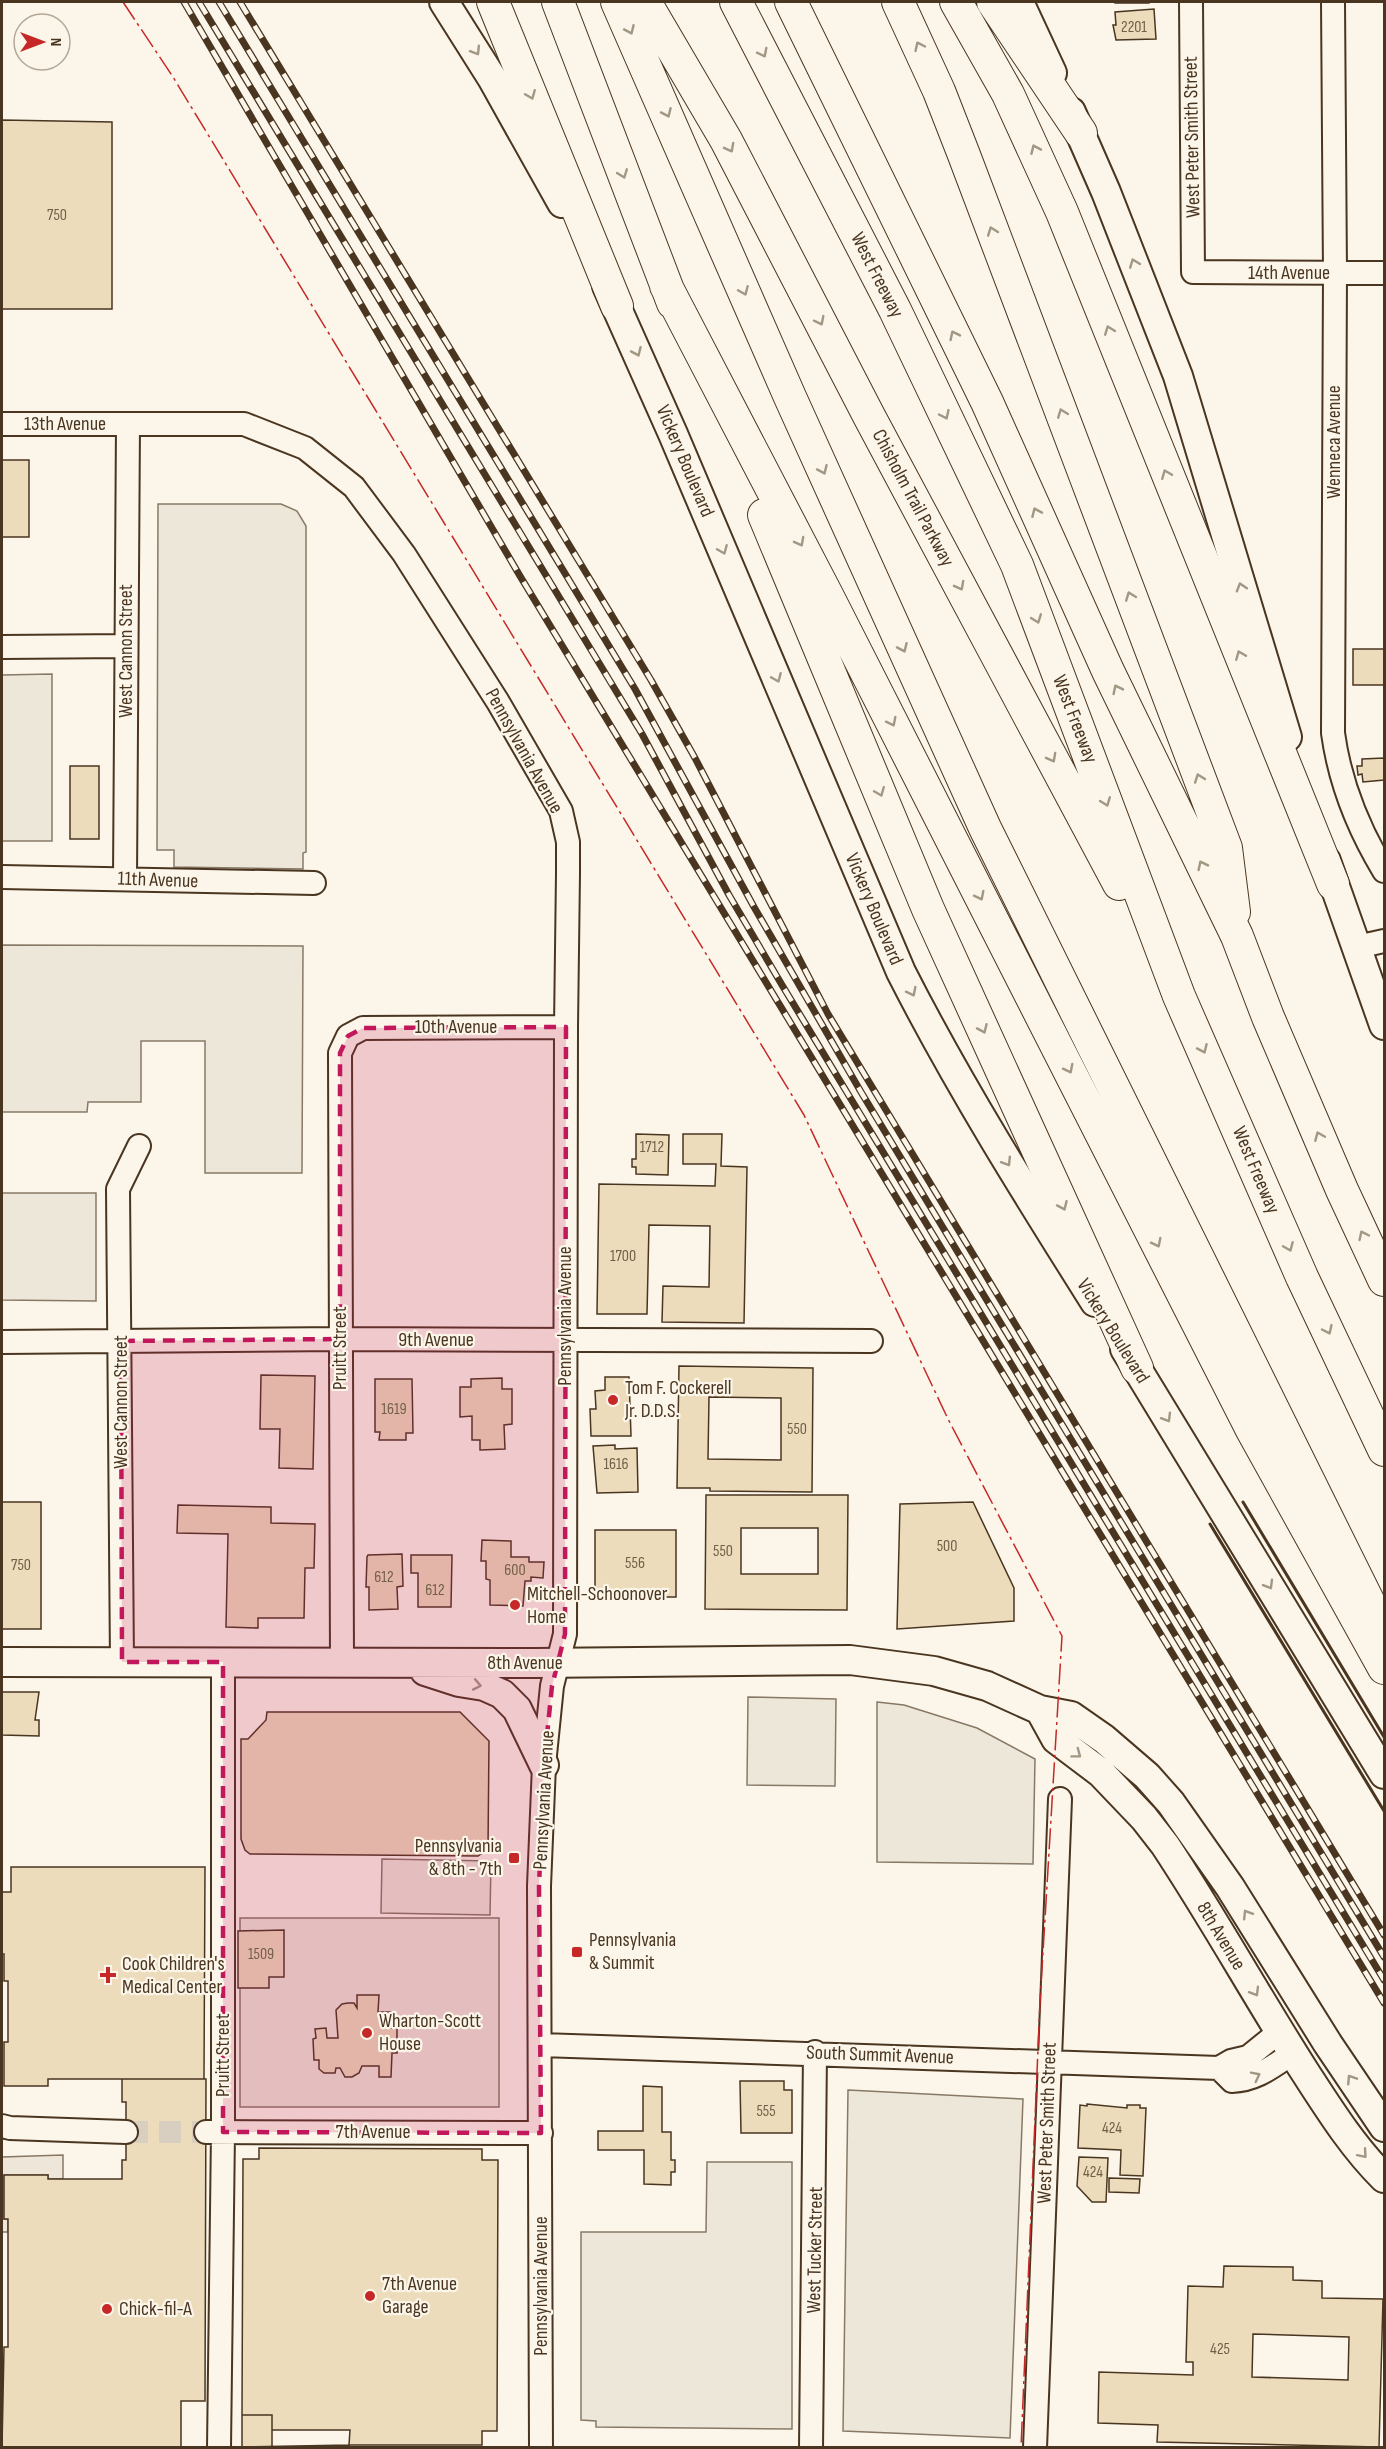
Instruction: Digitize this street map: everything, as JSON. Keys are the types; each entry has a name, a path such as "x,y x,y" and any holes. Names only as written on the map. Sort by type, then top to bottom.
{"highway":[{"path":"493,2 617,306"},
{"path":"558,2 666,286 814,598 1252,1430 1384,1668"},
{"path":"617,2 790,398 985,828 1384,1633"},
{"name":"Chisholm Trail Parkway","path":"645,2 726,140 875,427 1179,996"},
{"name":"West Freeway","path":"736,2 895,310 1017,565 1179,996 1302,1277 1384,1450"},
{"path":"791,2 987,402 1108,671 1237,936 1310,1114 1384,1280"},
{"path":"898,2 939,91 1226,848 1237,936"},
{"path":"956,2 1023,124 1062,212 1333,884"},
{"path":"993,2 1081,133"},
{"path":"814,598 928,909 1137,1368"}],"main road":[{"name":"Vickery Boulevard","path":"444,2 532,147 617,306 755,624 876,915 927,1024 1005,1159 1137,1368 1384,1774"},
{"path":"1019,2 1081,133 1178,376 1333,884 1384,1025"},
{"name":"8th Avenue","path":"2,1662 400,1663 850,1660 934,1671 968,1681 1014,1697 1040,1710 1071,1716 1140,1770 1171,1803 1230,1887 1328,2044 1384,2127"},
{"path":"400,1663 459,1682 484,1686 502,1694 517,1709 544,1765"},
{"name":"8th Avenue","path":"1040,1710 1056,1738 1101,1773 1144,1818 1165,1845 1286,2043 1341,2128 1384,2178"}],"street":[{"name":"West Peter Smith Street","path":"1191,2 1194,272"},
{"name":"Wenneca Avenue","path":"1332,2 1335,273 1333,733 1344,787 1368,845 1384,872"},
{"name":"14th Avenue","path":"1194,272 1384,273"},
{"name":"13th Avenue","path":"2,424 128,424"},
{"name":"West Cannon Street","path":"125,879 128,424"},
{"name":"Pennsylvania Avenue","path":"128,424 244,424 305,448 354,487 404,554 498,702 561,811 568,842 564,1341 565,1634 552,1686 544,1765 539,1886 541,2448"},
{"path":"2,647 126,646"},
{"name":"11th Avenue","path":"2,877 314,883"},
{"path":"1357,947 1384,941"},
{"name":"10th Avenue","path":"348,1036 363,1028 566,1027"},
{"name":"Pruitt Street","path":"342,1663 340,1053 348,1036"},
{"name":"West Cannon Street","path":"122,1662 118,1189 139,1146"},
{"name":"9th Avenue","path":"2,1342 340,1339 871,1341"},
{"name":"Pruitt Street","path":"219,2448 220,2383 214,2132 223,1662"},
{"name":"West Peter Smith Street","path":"1035,2448 1060,1799"},
{"name":"South Summit Avenue","path":"541,2044 1219,2068 1231,2061 1286,2043"},
{"name":"West Tucker Street","path":"811,2448 815,2052"},
{"path":"4,2128 126,2132"},
{"name":"7th Avenue","path":"214,2132 541,2133"}],"highlighted area":[{"path":"566,1027 565,1634 552,1686 544,1765 539,1886 541,2133 223,2132 223,1662 122,1662 121,1341 340,1339 340,1053 348,1036 363,1028"}],"shaded area":[{"path":"158,504 281,504 297,511 306,526 306,852 303,853 303,869 174,867 174,850 157,850"},
{"path":"52,674 52,841 2,841 2,675"},
{"path":"2,945 303,946 302,1173 205,1173 205,1041 141,1041 141,1102 88,1102 87,1112 2,1112"},
{"path":"2,1193 96,1193 96,1301 2,1300"},
{"path":"748,1697 836,1699 835,1786 747,1785"},
{"path":"877,1702 904,1705 977,1728 1035,1759 1033,1864 877,1862"},
{"path":"382,1859 491,1861 490,1915 381,1913"},
{"path":"240,1918 499,1918 499,2107 240,2107"},
{"path":"848,2090 1023,2099 1010,2438 843,2431"},
{"path":"63,2155 63,2179 48,2179 48,2175 4,2175 4,2219 8,2219 8,2232 2,2232 2,2157"},
{"path":"707,2162 792,2162 792,2429 596,2427 596,2421 581,2420 581,2232 706,2232"}],"building":[{"path":"1149,2 1149,3 1115,3"},
{"path":"1154,9 1156,39 1116,40 1113,25 1116,25 1115,12"},
{"path":"2,120 112,122 112,309 2,309"},
{"path":"2,460 29,460 29,537 2,537"},
{"path":"1353,649 1384,649 1384,685 1353,685"},
{"path":"1384,758 1384,780 1363,782 1362,774 1358,775 1357,766 1362,766 1362,759"},
{"path":"70,766 99,766 99,839 70,839"},
{"path":"636,1134 669,1135 668,1175 636,1174 636,1167 632,1167 632,1159 636,1159"},
{"path":"683,1134 722,1134 721,1166 747,1167 744,1323 662,1322 663,1286 709,1287 710,1226 649,1225 647,1314 597,1314 599,1184 715,1186 716,1164 683,1164"},
{"path":"679,1366 813,1368 812,1492 710,1491 710,1488 677,1488","holes":["709,1397 781,1398 781,1460 708,1459"]},
{"path":"261,1375 315,1376 313,1469 279,1468 280,1429 260,1429"},
{"name":"Tom F. Cockerell Jr. D.D.S.","path":"605,1377 629,1377 631,1436 591,1436 590,1409 596,1409 595,1391 605,1390"},
{"path":"502,1378 502,1389 512,1389 512,1424 504,1425 505,1449 480,1450 480,1440 472,1440 472,1416 460,1417 460,1387 471,1387 471,1379"},
{"path":"375,1379 412,1379 413,1433 406,1433 406,1440 379,1440 380,1432 375,1432"},
{"path":"615,1445 615,1449 637,1448 638,1492 597,1493 593,1446"},
{"path":"706,1495 848,1495 847,1610 705,1609","holes":["741,1528 818,1528 818,1574 741,1574"]},
{"path":"2,1502 41,1502 41,1629 2,1629"},
{"path":"973,1502 1014,1588 1014,1621 897,1629 900,1504"},
{"path":"178,1505 271,1507 271,1523 315,1524 314,1568 305,1568 304,1618 258,1618 258,1628 226,1627 228,1534 177,1533"},
{"path":"595,1530 676,1530 676,1597 595,1597"},
{"path":"482,1540 511,1541 511,1557 529,1557 529,1562 544,1562 543,1578 531,1577 531,1581 525,1581 523,1606 490,1605 490,1580 486,1579 486,1561 481,1561"},
{"path":"402,1554 403,1586 397,1587 398,1609 369,1610 369,1587 366,1587 368,1555"},
{"path":"411,1555 452,1555 451,1607 418,1607 418,1573 411,1573"},
{"path":"2,1692 39,1692 35,1720 39,1720 39,1736 2,1735"},
{"path":"267,1712 460,1712 489,1741 488,1849 478,1856 250,1854 245,1850 241,1839 241,1739 248,1739 266,1720"},
{"path":"11,1867 205,1867 204,2079 48,2079 48,2086 4,2086 4,2042 8,2042 8,1981 4,1981 4,1954 2,1954 2,1892 11,1892"},
{"path":"284,1930 284,1977 269,1977 269,1988 238,1988 238,1931"},
{"name":"Wharton-Scott House","path":"357,1995 379,1995 378,2012 391,2012 391,2028 397,2027 397,2053 392,2053 391,2077 379,2077 379,2066 362,2066 359,2073 352,2077 345,2077 340,2068 336,2068 335,2073 324,2073 319,2069 319,2060 314,2060 315,2029 326,2028 327,2038 338,2038 336,2010 342,2004 348,2003 354,2003 357,2008"},
{"path":"122,2079 206,2079 205,2401 181,2401 181,2448 2,2448 4,2347 8,2347 8,2219 4,2219 4,2175 48,2175 48,2179 122,2179 122,2160 126,2160 126,2102 122,2102"},
{"path":"740,2081 784,2081 784,2090 792,2090 792,2133 741,2133"},
{"path":"643,2086 662,2087 662,2132 671,2132 671,2160 675,2160 675,2172 671,2172 671,2185 644,2184 644,2150 598,2150 598,2131 643,2131"},
{"path":"1087,2104 1127,2108 1127,2105 1140,2105 1140,2108 1146,2108 1143,2176 1120,2175 1121,2150 1078,2148 1080,2105 1087,2106"},
{"name":"7th Avenue Garage","path":"259,2148 482,2149 482,2160 498,2160 497,2431 482,2431 482,2445 349,2445 350,2430 272,2430 272,2415 242,2415 243,2159 259,2159"},
{"path":"1079,2157 1108,2158 1106,2202 1092,2202 1077,2186"},
{"path":"1109,2178 1140,2179 1139,2193 1109,2192"},
{"path":"1224,2266 1293,2267 1293,2280 1322,2281 1322,2298 1383,2299 1379,2447 1157,2442 1158,2425 1098,2423 1099,2372 1193,2375 1193,2362 1186,2362 1188,2286 1223,2287","holes":["1253,2334 1349,2337 1348,2380 1252,2377"]},
{"path":"242,2415 272,2415 272,2447 242,2447"},
{"path":"349,2445 349,2448 240,2448 240,2447"}],"tunnel":[{"path":"126,2132 206,2132"}],"railway":[{"path":"184,2 520,576 1384,2003"},
{"path":"199,2 642,734 729,895 782,985 1384,1980"},
{"path":"219,2 635,689 754,907 861,1092 1384,1957"},
{"path":"240,2 651,680 695,758 828,1014 1384,1935"}],"wall":[{"path":"1243,1502 1384,1737"},
{"path":"1210,1524 1384,1811"}],"power":[{"path":"123,2 173,77 804,1115 948,1419 1062,1636 1040,2002 1021,2448"}],"place":[{"name":"Tom F. Cockerell Jr. D.D.S.","path":"613,1400"},
{"name":"Mitchell-Schoonover Home","path":"515,1605"},
{"name":"Pennsylvania & 8th - 7th","path":"514,1858"},
{"name":"Pennsylvania & Summit","path":"577,1952"},
{"name":"Cook Children's Medical Center","path":"108,1975"},
{"name":"Wharton-Scott House","path":"367,2033"},
{"name":"7th Avenue Garage","path":"370,2296"},
{"name":"Chick-fil-A","path":"107,2309"}]}
